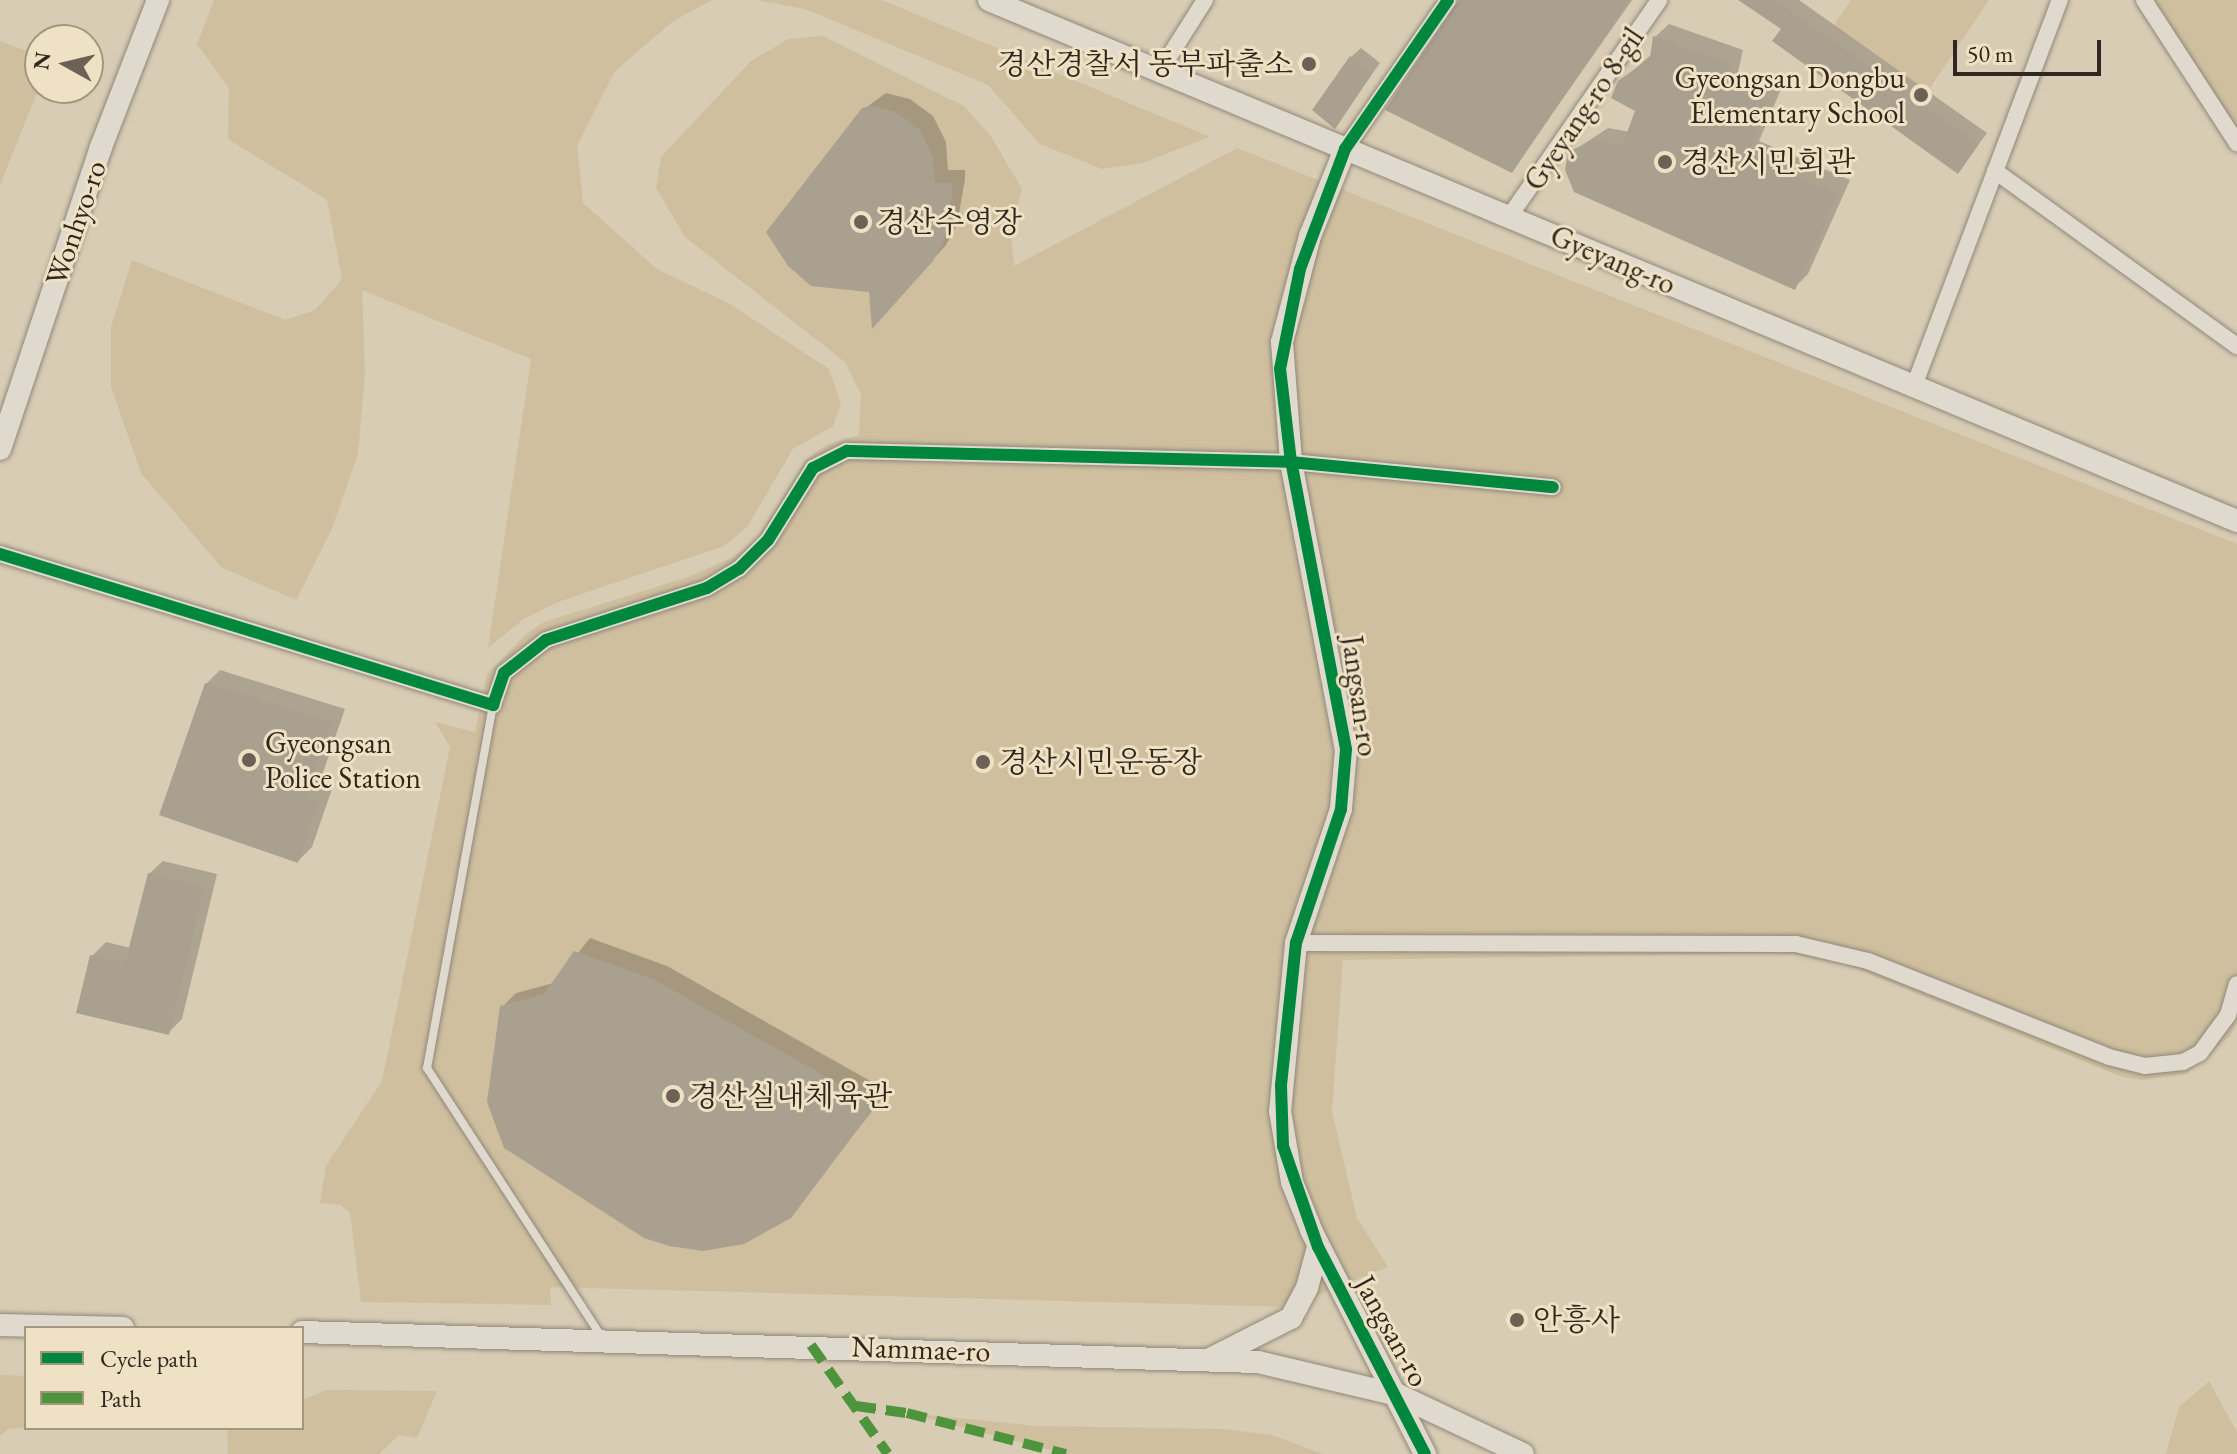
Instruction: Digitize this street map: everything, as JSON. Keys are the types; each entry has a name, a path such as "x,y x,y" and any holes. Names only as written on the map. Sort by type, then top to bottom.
{"street":[{"name":"Wonhyo-ro","path":"0,449 101,147 158,0"},
{"name":"Gyeyang-ro","path":"989,0 2237,521"},
{"path":"1160,71 1205,0"},
{"name":"Jangsan-ro","path":"1425,1454 1398,1395 1318,1247 1292,1182 1280,1111 1296,943 1341,809 1346,749 1291,462 1282,342 1310,236 1345,149 1448,0"},
{"name":"Gyeyang-ro 8-gil","path":"1509,217 1659,0"},
{"path":"1914,386 2060,0"},
{"path":"2144,0 2237,143"},
{"path":"1995,171 2237,346"},
{"path":"0,554 493,705 504,673 546,640 707,588 739,569 768,540 813,468 847,451 1291,462 1553,487"},
{"path":"1296,943 1796,944 1868,961 2109,1057 2145,1066 2183,1062 2200,1053 2228,1015 2237,984"},
{"path":"1212,1358 1291,1318 1307,1288 1318,1247"},
{"path":"0,1325 41,1326"},
{"name":"Nammae-ro","path":"304,1332 602,1338 1212,1358 1293,1369 1398,1395 1523,1454"}],"lane":[{"path":"493,705 427,1068 602,1338"}],"shaded area":[{"path":"214,0 712,0 672,22 615,71 577,146 583,203 657,269 730,304 829,369 841,404 833,426 793,449 747,527 724,546 561,601 525,618 488,648 531,359 362,290 365,374 358,454 332,529 296,600 221,567 141,473 111,387 111,327 132,260 285,320 315,310 342,279 327,200 228,139 229,89 197,44"},
{"path":"757,0 882,0 1210,137 1142,163 1102,169 1040,144 988,85 805,9"},
{"path":"1851,0 1989,0 1928,91 1834,25"},
{"path":"2145,0 2237,0 2237,140"},
{"path":"823,36 964,106 990,135 1022,189 1011,233 1014,266 1237,148 2237,544 2237,1023 2229,1037 2186,1074 2142,1080 2122,1077 1850,966 1787,953 1343,960 1332,1111 1357,1218 1388,1267 1288,1307 550,1287 551,1305 361,1302 350,1213 340,1205 320,1203 326,1166 382,1081 450,747 435,722 475,732 487,674 526,634 544,622 688,577 731,558 755,542 806,460 826,445 859,435 861,394 845,362 685,237 656,188 661,157 751,61 788,39"},
{"path":"0,41 24,50 24,104 32,104 0,185"},
{"path":"0,1375 24,1376 24,1427 8,1429 0,1436"},
{"path":"2209,1381 2237,1432 2237,1454 2166,1454 2179,1407"},
{"path":"326,1390 437,1391 417,1438 399,1435 379,1454 228,1454 227,1430 304,1430 304,1399"},
{"path":"907,1413 1038,1426 1224,1429 1272,1435 1323,1454 1066,1454"}],"building":[{"path":"1459,0 1629,0 1512,173 1385,110"},
{"path":"1738,0 1775,0 1979,144 1958,174 1772,41 1781,29"},
{"name":"경산시민회관","path":"1653,36 1730,64 1725,86 1769,102 1747,154 1838,194 1795,290 1574,192 1565,170 1568,152 1593,140 1622,146 1635,111 1611,98 1618,81 1650,58"},
{"path":"1350,56 1372,74 1335,129 1312,110"},
{"name":"경산수영장","path":"872,106 896,112 920,130 933,157 935,183 952,183 952,194 944,240 933,261 872,329 869,292 811,286 788,266 766,232 862,108"},
{"name":"Gyeongsan Police Station","path":"205,683 332,723 306,798 319,803 298,863 159,815"},
{"path":"148,873 204,887 169,1035 76,1013 90,955 125,963"},
{"name":"경산실내체육관","path":"574,951 653,979 876,1105 791,1218 744,1244 703,1251 669,1246 644,1238 504,1148 487,1102 500,1006 544,994"}],"marked path":[{"path":"811,1345 888,1454"},
{"path":"856,1406 907,1413 1066,1454"}],"cycle path":[{"path":"1425,1454 1318,1247 1283,1146 1281,1085 1296,943 1341,809 1346,749 1291,462 1280,369 1300,269 1345,149 1448,0"},
{"path":"0,554 493,705 504,673 546,640 707,588 739,569 768,540 813,468 847,451 1291,462 1553,487"}],"place":[{"name":"경산경찰서 동부파출소","path":"1309,64"},
{"name":"Gyeongsan Dongbu Elementary School","path":"1921,95"},
{"name":"경산시민회관","path":"1665,162"},
{"name":"경산수영장","path":"861,222"},
{"name":"Gyeongsan Police Station","path":"249,760"},
{"name":"경산시민운동장","path":"983,762"},
{"name":"경산실내체육관","path":"673,1096"},
{"name":"안흥사","path":"1517,1320"}]}
